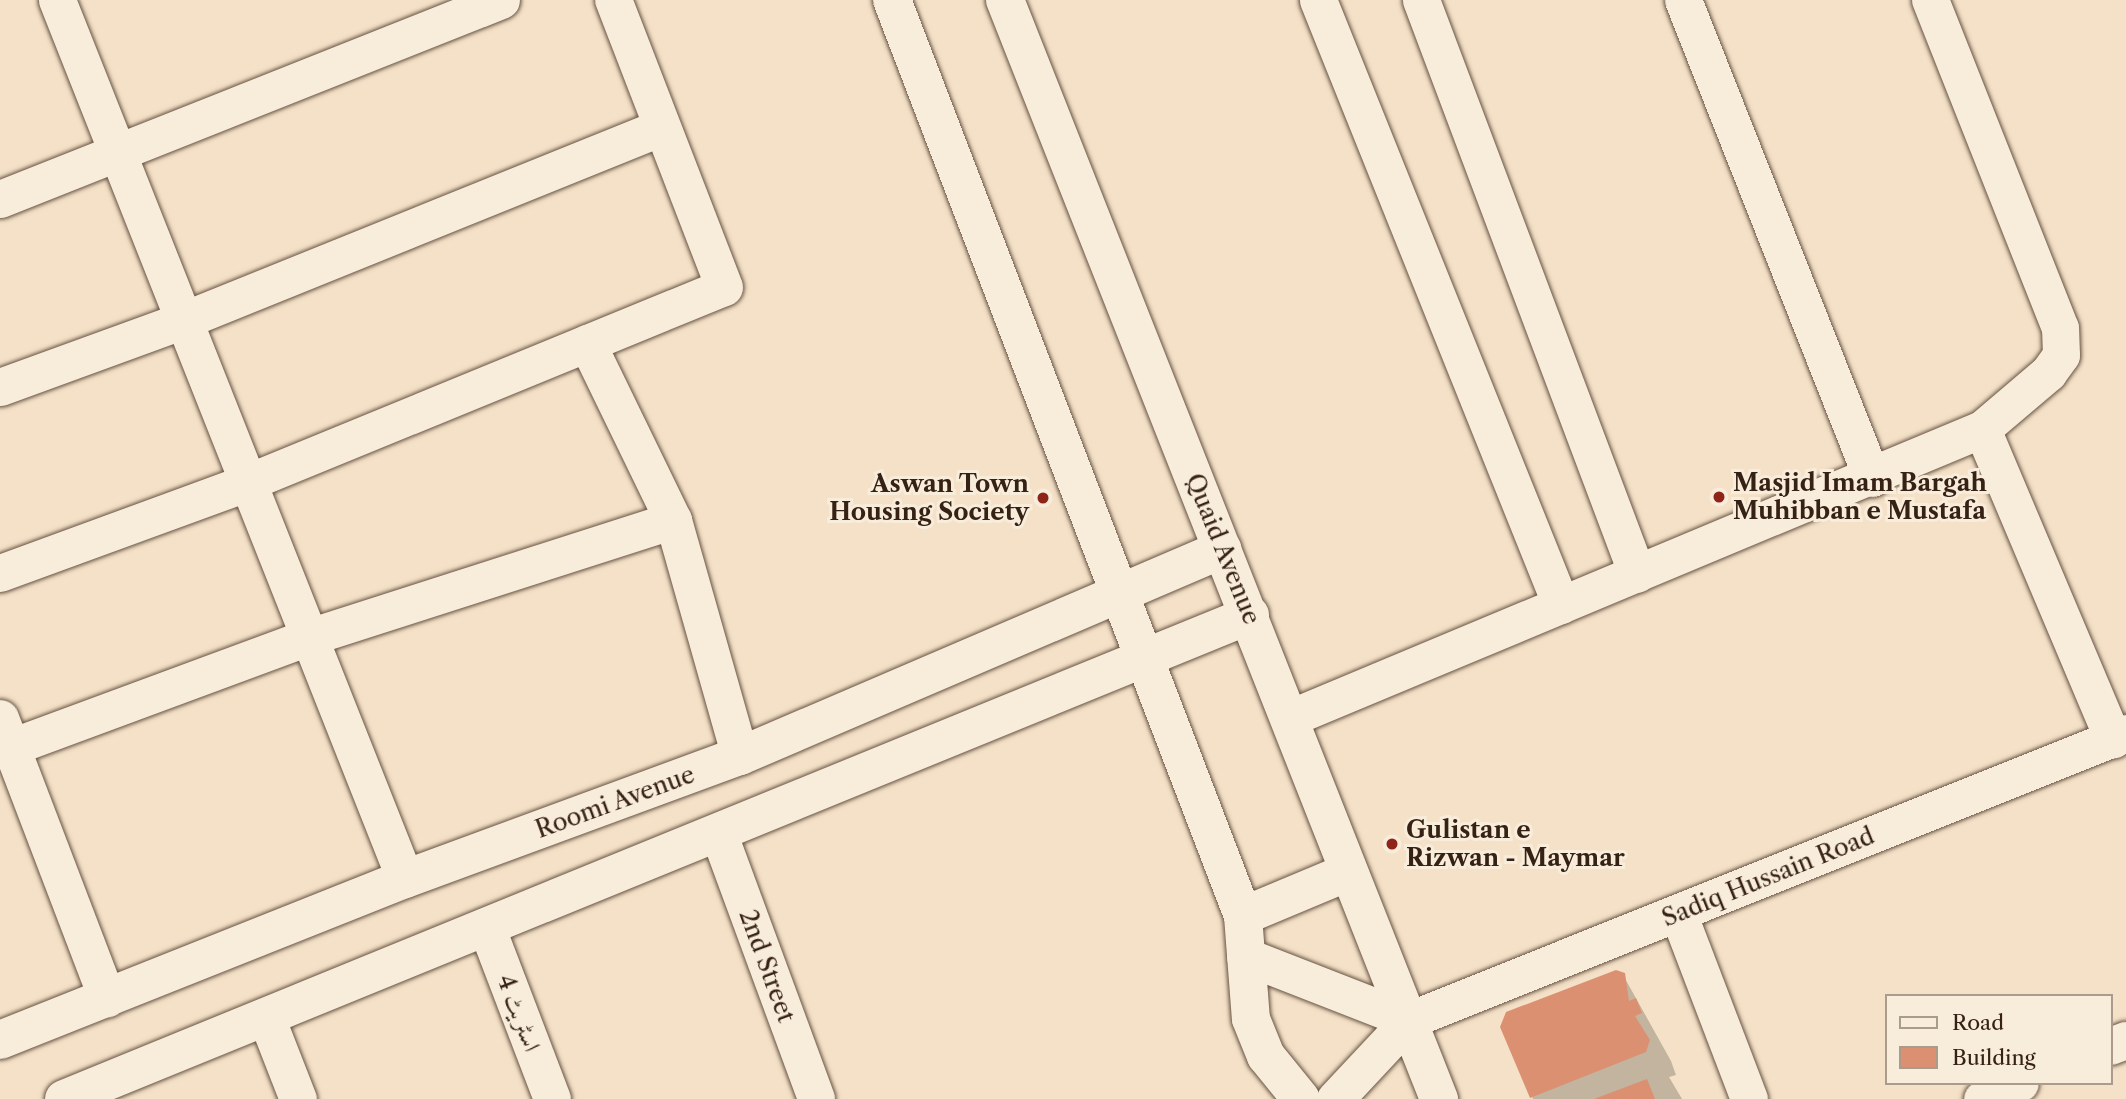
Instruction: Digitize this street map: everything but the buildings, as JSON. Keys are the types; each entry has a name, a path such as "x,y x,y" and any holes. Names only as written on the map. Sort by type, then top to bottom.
{"main road":[{"path":"892,0 1148,657 1243,916 1251,1019 1266,1056 1301,1099"},
{"name":"Quaid Avenue","path":"1005,0 1292,718 1348,872 1439,1099"},
{"name":"Roomi Avenue","path":"0,1040 405,879 740,756 1121,590 1223,549"},
{"path":"64,1099 1250,615"},
{"path":"1243,916 1348,872"}],"street":[{"path":"57,0 405,879"},
{"path":"0,199 501,0"},
{"path":"0,573 248,482 724,287 613,0"},
{"path":"1318,0 1561,605"},
{"path":"1421,0 1637,574"},
{"path":"1683,0 1872,478"},
{"path":"1292,718 1872,478 1982,429 2048,373 2061,355 2060,328 1930,0"},
{"path":"0,387 184,320 662,127"},
{"path":"587,343 673,520 740,756"},
{"path":"1982,429 2120,736"},
{"path":"107,998 6,733 673,520"},
{"name":"Sadiq Hussain Road","path":"1335,1099 1409,1020 2120,736"},
{"name":"2nd Street","path":"718,832 816,1099"},
{"path":"1678,913 1749,1099"},
{"name":"اسٹریٹ 4","path":"486,926 552,1099"},
{"path":"1245,956 1409,1020"},
{"path":"266,1017 298,1099"},
{"path":"1982,1099 2015,1085"}],"place":[{"name":"Masjid Imam Bargah Muhibban e Mustafa","path":"1719,497"},
{"name":"Aswan Town Housing Society","path":"1043,498"},
{"name":"Gulistan e Rizwan - Maymar","path":"1392,844"}]}
